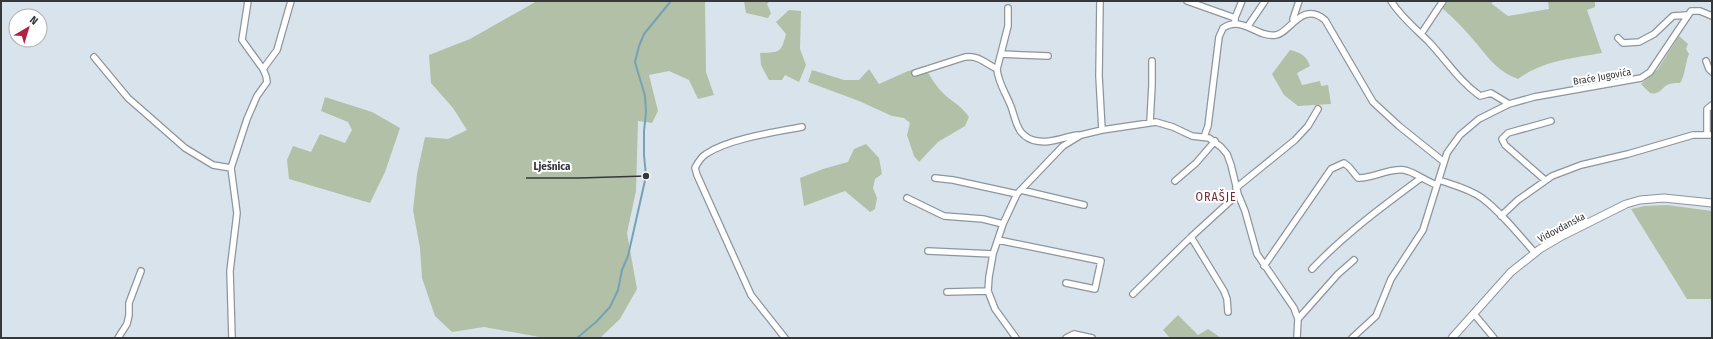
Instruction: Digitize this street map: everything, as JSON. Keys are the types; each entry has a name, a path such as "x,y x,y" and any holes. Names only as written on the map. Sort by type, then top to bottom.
{"street":[{"path":"232,338 230,271 237,213 231,168 247,118 257,96 267,82 264,69 242,40 248,1"},
{"path":"264,69 277,50 290,1"},
{"path":"1100,1 1099,76 1102,130"},
{"path":"1187,1 1267,34 1276,35 1282,33 1293,19 1300,14 1310,12 1322,17 1373,102 1399,126 1444,162"},
{"path":"1206,8 1208,1"},
{"path":"1204,137 1208,126 1221,31 1235,20 1242,1"},
{"path":"1248,26 1265,1"},
{"path":"1293,19 1299,1"},
{"path":"1391,1 1405,21 1421,34 1466,86 1480,96 1491,93 1509,104"},
{"path":"1421,34 1443,1"},
{"path":"1008,8 1008,26 997,69 998,78 1011,105 1020,130 1027,137 1036,141 1047,142 1064,137 1150,122 1164,123 1192,136 1204,137 1215,141 1226,154 1236,188 1245,211 1255,249 1264,266 1291,303 1298,319 1298,338"},
{"path":"1618,38 1623,44 1639,42 1654,34 1673,16 1687,15 1694,10 1712,16"},
{"name":"Braće Jugovića","path":"1352,338 1376,316 1391,279 1423,230 1449,148 1460,135 1479,119 1509,104 1534,97 1641,78 1650,72 1687,15"},
{"path":"1001,54 1048,56"},
{"path":"915,73 951,61 972,56 997,69"},
{"path":"94,57 128,98 185,148 213,165 231,168"},
{"path":"1150,122 1152,61"},
{"path":"1706,61 1708,69 1712,72"},
{"path":"1501,216 1518,200 1545,180 1581,166 1648,149 1693,135 1710,134 1707,109 1712,105"},
{"path":"1236,188 1295,140 1308,126 1318,109"},
{"path":"1545,180 1505,145 1502,139 1508,133 1551,122"},
{"path":"785,338 751,295 695,168 700,158 719,147 759,135 802,128"},
{"path":"1016,338 995,308 988,291 988,277 993,254 1003,224 1019,192 1067,143 1081,135"},
{"path":"1175,181 1196,163 1215,141"},
{"path":"1264,266 1317,191 1327,173 1342,163 1346,164 1356,177 1360,178 1378,173 1402,170 1411,172 1421,178 1476,194 1501,216 1535,253"},
{"path":"935,178 953,180 1084,205"},
{"path":"1312,269 1341,240 1377,210 1421,178"},
{"path":"1133,294 1191,237 1238,194"},
{"path":"907,198 944,216 983,219 1003,224"},
{"name":"Vidovdanska","path":"1452,338 1511,272 1535,253 1562,236 1632,202 1664,198 1712,203"},
{"path":"1191,237 1224,291 1227,299 1228,312"},
{"path":"998,240 1101,261 1095,289 1066,283"},
{"path":"928,251 993,254"},
{"path":"1298,319 1338,274 1354,260"},
{"path":"118,338 127,324 129,303 141,271"},
{"path":"947,292 988,291"},
{"path":"1474,314 1494,338"},
{"path":"1066,338 1074,334 1092,338"}],"green space":[{"path":"537,1 705,1 706,72 714,95 698,99 689,80 669,71 649,75 658,111 652,123 638,121 636,191 627,233 637,289 620,319 600,338 545,338 484,327 452,332 435,316 422,278 420,248 413,210 417,174 425,137 448,139 467,130 453,108 431,83 429,55 470,39"},
{"path":"744,1 770,1 767,4 771,13 768,18 746,13"},
{"path":"1448,1 1492,1 1492,4 1508,16 1549,9 1548,1 1595,1 1595,7 1587,10 1602,53 1547,64 1518,79 1500,69 1465,30 1442,8"},
{"path":"789,10 801,11 800,49 806,65 799,82 785,75 782,80 769,80 761,65 760,53 775,52 781,49 786,34 776,22"},
{"path":"1679,36 1688,44 1686,49 1689,54 1682,80 1680,83 1672,83 1667,85 1658,92 1650,93 1641,84 1658,69"},
{"path":"1290,50 1303,55 1307,59 1310,66 1297,73 1302,85 1320,81 1321,86 1328,85 1331,104 1298,106 1284,95 1272,74"},
{"path":"924,66 940,90 964,110 969,117 965,126 938,142 919,162 914,156 907,135 910,123 904,118 892,116 859,101 808,82 812,70 844,80 859,80 869,69 879,84 908,71"},
{"path":"325,97 372,112 400,128 385,172 370,203 289,179 287,160 293,146 311,152 320,134 345,143 352,130 348,122 321,111"},
{"path":"866,144 879,158 882,174 875,179 873,188 877,198 875,209 870,212 845,191 804,206 800,178 823,169 848,162 854,149"},
{"path":"1667,205 1712,211 1712,299 1687,299 1631,209 1645,206"},
{"path":"1178,315 1198,335 1208,329 1221,338 1170,338 1163,330"}],"waterway":[{"path":"577,338 596,322 610,307 618,290 622,270 628,256 646,176 644,155 646,112 645,96 635,62 644,34 671,1"}],"place":[{"name":"Lješnica","path":"646,176"}],"district":[{"name":"ORAŠJE","path":"1216,197"}]}
